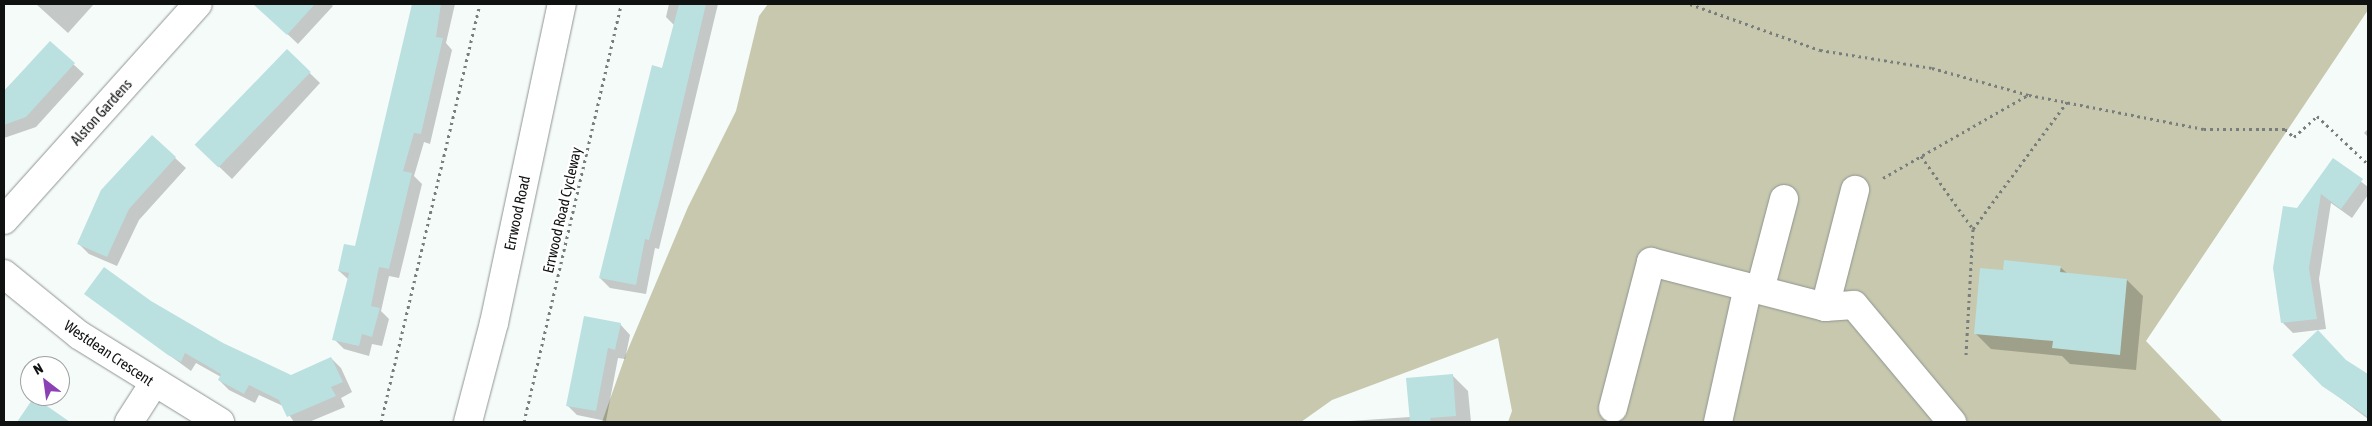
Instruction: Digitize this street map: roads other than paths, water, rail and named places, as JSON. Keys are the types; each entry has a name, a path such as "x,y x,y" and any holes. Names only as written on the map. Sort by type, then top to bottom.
{"street":[{"name":"Alston Gardens","path":"4,220 198,4"},
{"name":"Errwood Road","path":"468,422 494,323 562,4"},
{"path":"1825,307 1855,190"},
{"path":"1718,422 1754,288 1784,199"},
{"path":"1614,408 1651,262 1825,307 1854,305 1952,422"},
{"name":"Westdean Crescent","path":"4,274 79,335 220,422"},
{"path":"129,422 154,383"}]}
